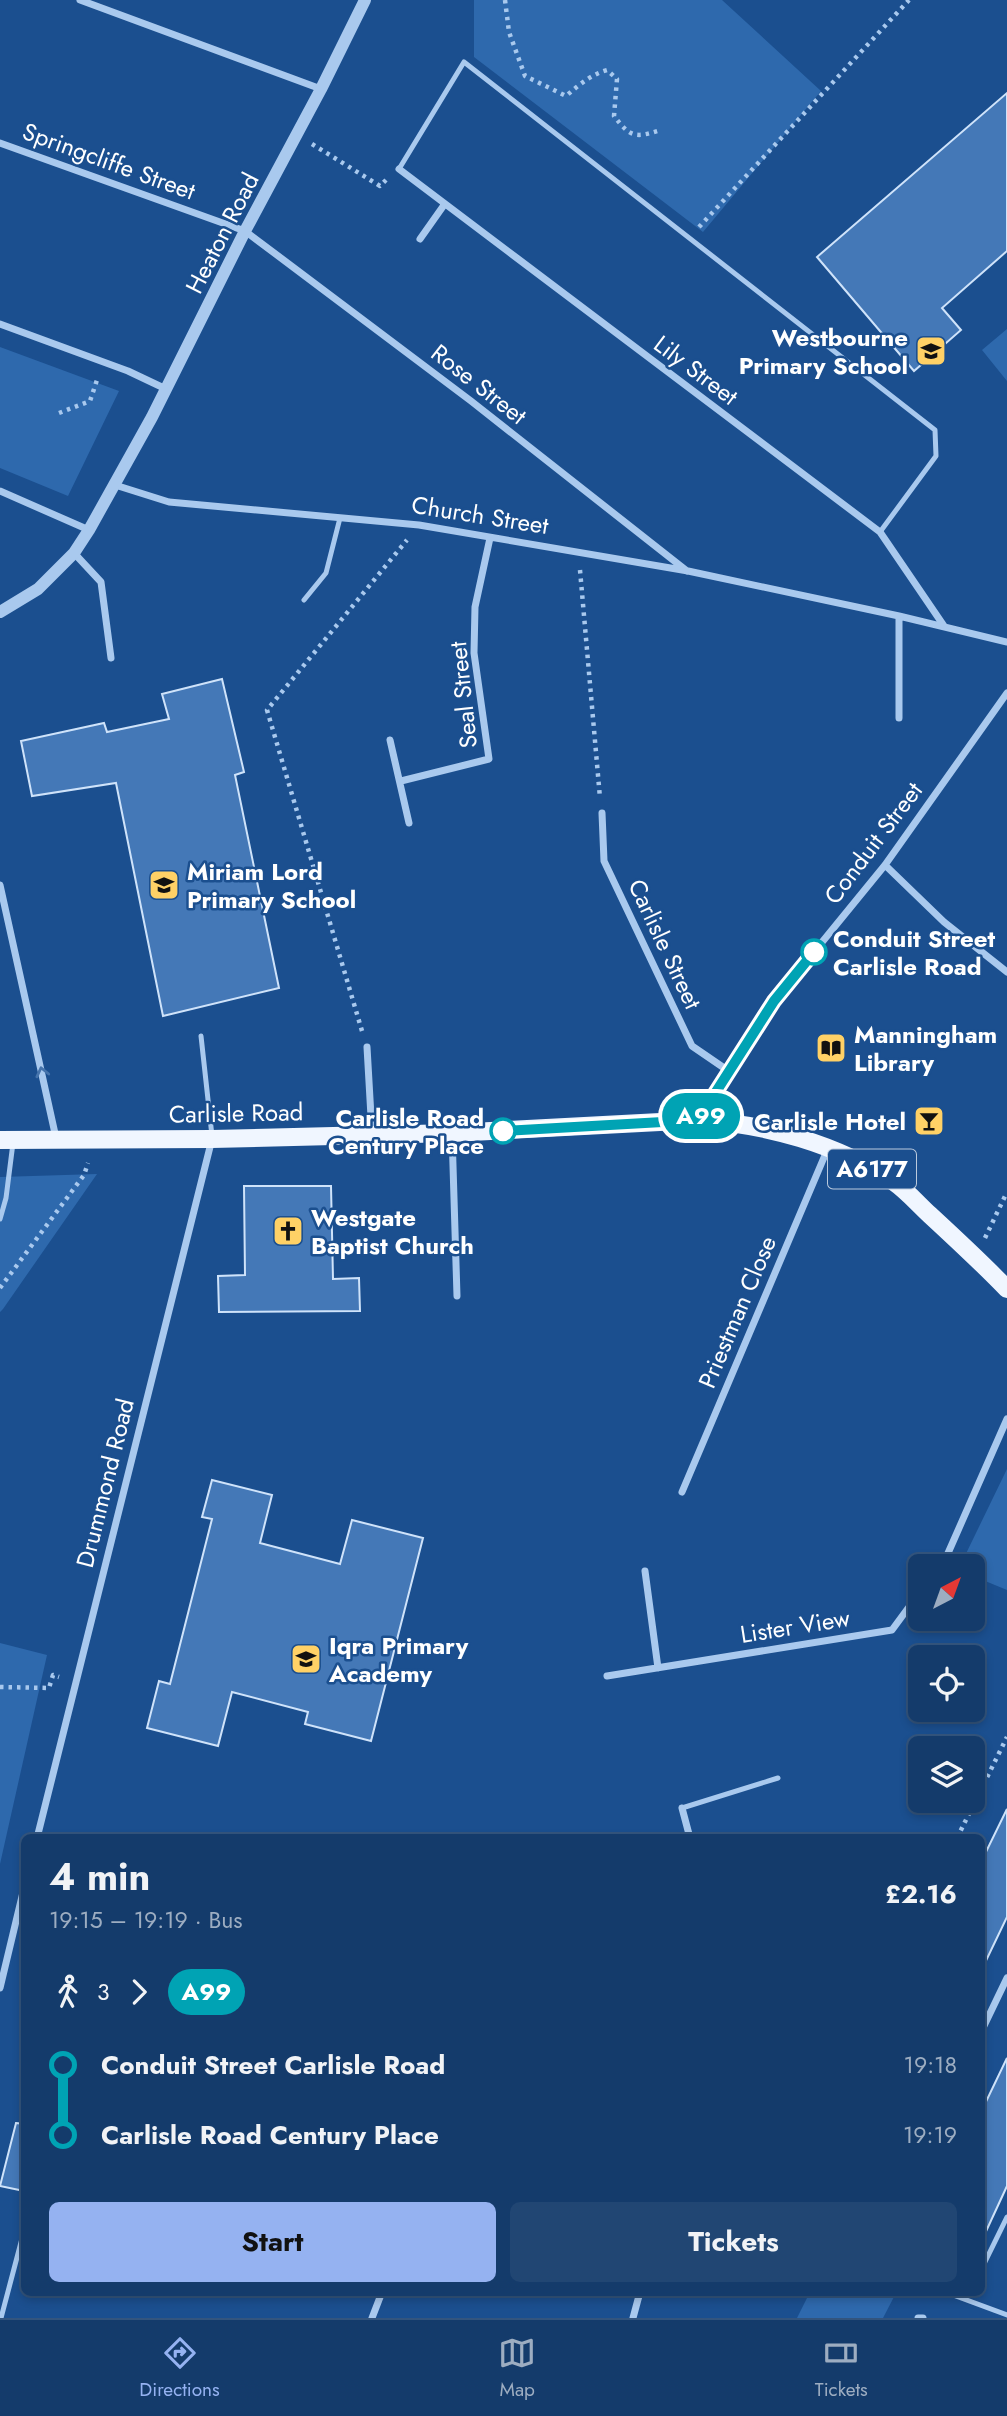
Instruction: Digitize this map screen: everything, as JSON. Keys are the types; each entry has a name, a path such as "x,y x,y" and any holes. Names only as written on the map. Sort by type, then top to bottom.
{"main road":[{"name":"Carlisle Road","path":"7,1140 212,1139 452,1133 698,1120 730,1122 828,1148 856,1159 896,1183 1007,1289"}],"street":[{"path":"80,0 321,89"},
{"name":"Heaton Road","path":"115,485 365,0"},
{"name":"Springcliffe Street","path":"0,143 245,231"},
{"name":"Lily Street","path":"399,169 880,532 944,627"},
{"path":"420,239 444,205"},
{"name":"Rose Street","path":"245,231 471,401 688,571"},
{"path":"0,324 166,389"},
{"path":"0,611 38,589 74,553 115,485"},
{"name":"Church Street","path":"115,485 169,502 419,526 688,571 1007,642"},
{"path":"0,491 89,530"},
{"name":"Seal Street","path":"401,781 489,759 474,653 475,607 490,538"},
{"path":"74,553 101,582 111,658"},
{"path":"899,616 899,718"},
{"name":"Conduit Street","path":"698,1120 774,1001 885,865 1007,692"},
{"path":"390,740 409,823"},
{"name":"Carlisle Street","path":"602,813 604,861 692,1046 730,1072"},
{"path":"885,865 944,922 1007,972"},
{"path":"0,885 57,1139"},
{"path":"367,1047 372,1134"},
{"path":"452,1133 457,1296"},
{"name":"Drummond Road","path":"38,1834 212,1139"},
{"name":"Priestman Close","path":"682,1492 828,1148"},
{"path":"946,1554 1007,1419"},
{"path":"645,1571 658,1668"},
{"name":"Lister View","path":"607,1676 892,1630 908,1608"},
{"path":"682,1808 689,1834"},
{"path":"0,1988 21,1900"},
{"path":"985,2024 1007,1978"},
{"path":"372,2318 380,2296"},
{"path":"633,2318 639,2296"}],"lane":[{"path":"399,169 464,62 935,430 936,456 880,532"},
{"path":"304,600 326,573 340,517"},
{"path":"201,1036 212,1139"},
{"path":"0,1219 6,1198 7,1140"},
{"path":"682,1808 778,1778"},
{"path":"985,2262 1007,2217"},
{"path":"1,2318 21,2242"},
{"path":"955,2296 1007,2315"},
{"path":"966,2300 968,2296"}],"path":[{"path":"505,0 509,32 525,76 566,96 580,84 607,70 617,79 614,116 627,133 641,136 661,131"},
{"path":"689,238 909,0"},
{"path":"296,134 380,186"},
{"path":"59,413 90,401 104,363"},
{"path":"367,1047 267,710 419,526"},
{"path":"579,553 602,813"},
{"path":"0,1288 84,1175 94,1138"},
{"path":"976,1258 1007,1192"},
{"path":"0,1687 50,1688 53,1675 75,1682"},
{"path":"959,1834 1007,1737"}],"shaded area":[{"path":"474,0 722,0 821,91 703,232 474,57"},
{"path":"1007,329 1007,381 982,350"},
{"path":"0,347 119,391 68,496 0,468"},
{"path":"97,1174 3,1309 0,1312 0,1177"},
{"path":"1007,1469 1007,1590 985,1581 985,1554 966,1554"},
{"path":"0,1643 47,1655 0,1864"},
{"path":"808,2296 894,2296 883,2318 797,2318"}],"building":[{"path":"1007,93 1007,251 942,308 961,330 914,371 817,257"},
{"path":"222,679 244,772 235,775 279,988 163,1016 116,783 32,796 21,741 104,723 107,732 169,719 162,694"},
{"name":"Westgate Baptist Church","path":"244,1186 331,1186 333,1279 359,1278 360,1311 219,1312 218,1276 245,1275"},
{"path":"212,1480 272,1495 260,1543 340,1564 352,1520 423,1538 371,1741 305,1724 308,1712 232,1692 218,1746 147,1728 159,1681 170,1684 212,1519 202,1517"},
{"path":"1007,1809 1007,1917 985,1963 985,1854"},
{"path":"1007,2058 1007,2186 985,2234 985,2104"},
{"path":"16,2123 21,2124 21,2190 0,2186"}],"bus line":[{"name":"A99","path":"503,1131 698,1120 774,1001 814,952"}],"place":[{"name":"Westbourne Primary School","path":"931,351"},
{"name":"Miriam Lord Primary School","path":"164,885"},
{"name":"Conduit Street Carlisle Road","path":"814,952"},
{"name":"Manningham Library","path":"831,1048"},
{"name":"Carlisle Hotel","path":"929,1121"},
{"name":"Carlisle Road Century Place","path":"503,1131"},
{"name":"Westgate Baptist Church","path":"288,1231"},
{"name":"Iqra Primary Academy","path":"306,1659"}]}
